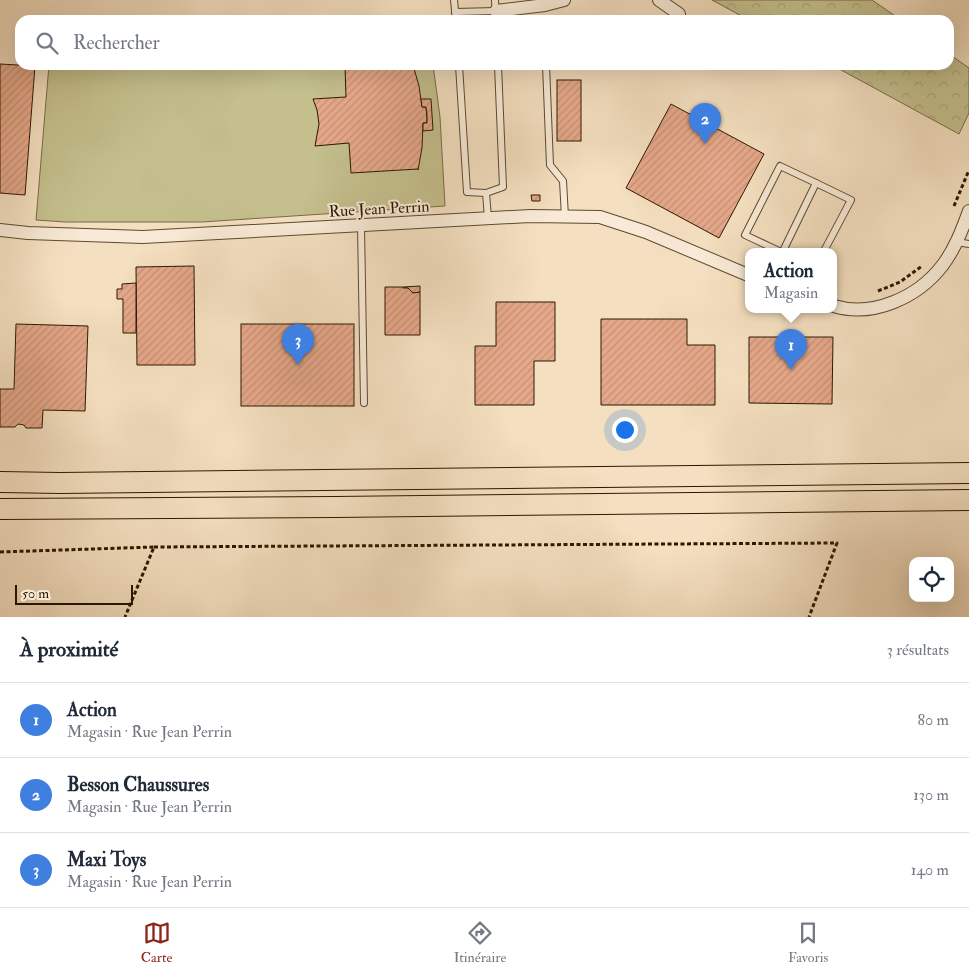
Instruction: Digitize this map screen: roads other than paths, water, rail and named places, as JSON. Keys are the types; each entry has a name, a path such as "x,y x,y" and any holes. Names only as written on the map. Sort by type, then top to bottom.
{"main road":[{"path":"0,482 969,473"},
{"path":"0,509 969,500"}],"street":[{"path":"496,10 545,5 564,0"},
{"path":"659,0 679,14"},
{"path":"837,306 857,309 876,308 904,298 927,283 963,243 969,211"},
{"name":"Rue Jean Perrin","path":"0,230 28,233 143,237 530,216 600,217 646,232 745,274"}],"lane":[{"path":"454,0 455,15"},
{"path":"455,12 496,10"},
{"path":"459,70 467,192 486,193 503,187 498,70"},
{"path":"546,70 550,166 563,181 565,217"},
{"path":"774,248 745,235 780,166 852,200 826,248"},
{"path":"783,248 816,183"},
{"path":"486,193 488,218"},
{"path":"362,225 364,403"}],"place":[{"name":"Besson Chaussures","path":"705,144"},
{"name":"Maxi Toys","path":"298,365"},
{"name":"Action","path":"791,370"}]}
